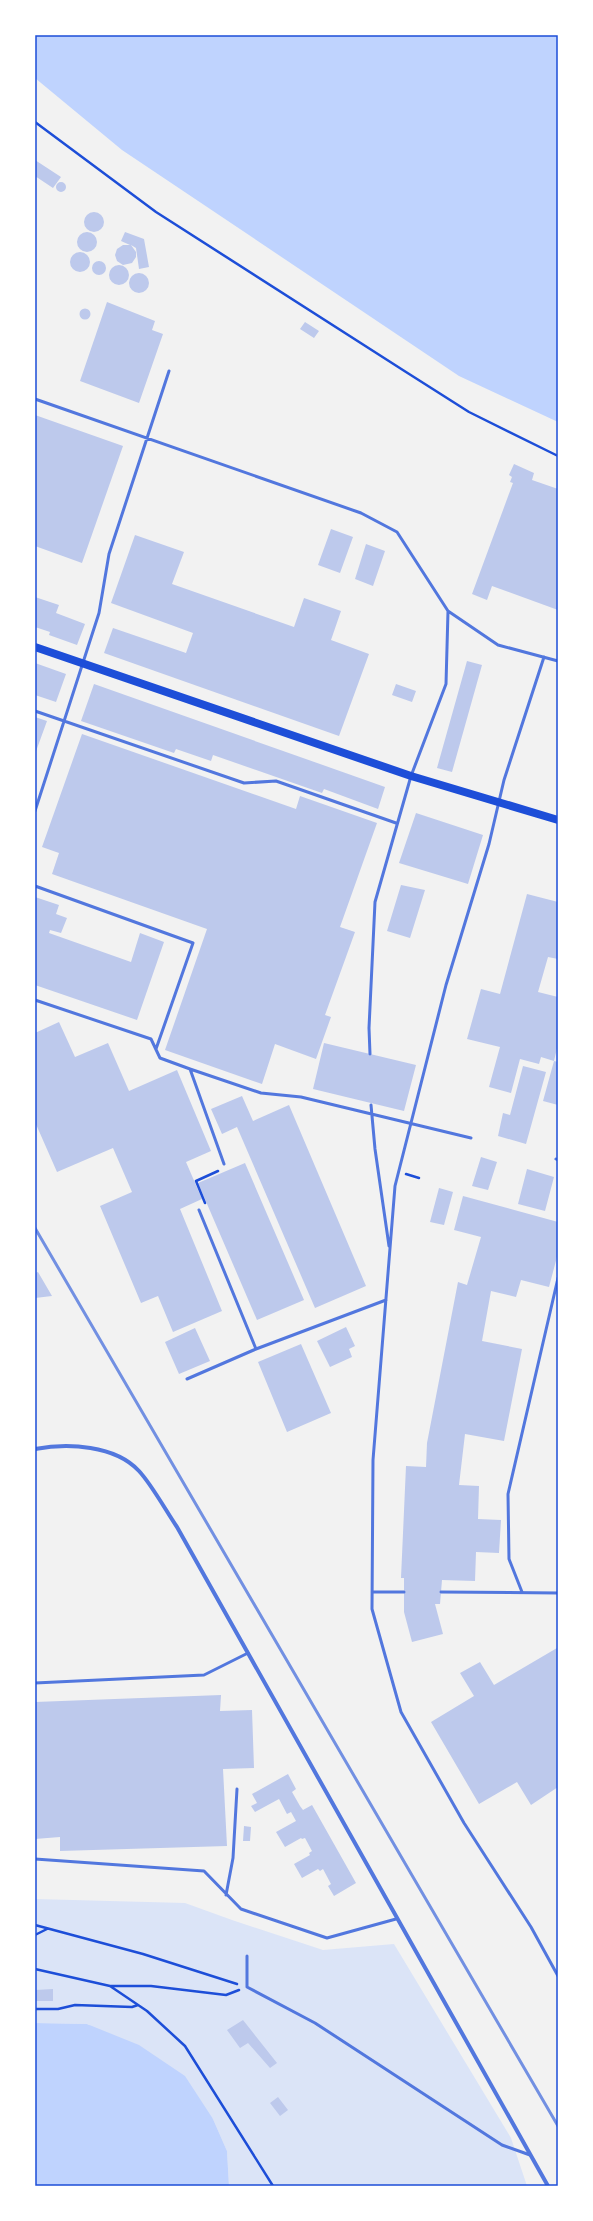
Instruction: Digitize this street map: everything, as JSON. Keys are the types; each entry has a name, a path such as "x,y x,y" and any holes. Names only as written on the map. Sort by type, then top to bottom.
{"main road":[{"path":"35,647 411,776 558,820"}],"street":[{"path":"35,1449 81,1446 102,1450 139,1471 177,1528 396,1919 548,2186"}],"lane":[{"path":"35,811 99,613 109,554 169,371"},
{"path":"35,399 361,513 397,532 448,611 498,645 558,661"},
{"path":"370,1054 369,1028 375,902 396,823 411,776 446,684 448,611"},
{"path":"544,657 504,780 489,844 446,985 395,1186 373,1460 372,1609 401,1712 464,1823 531,1927 558,1976"},
{"path":"35,711 244,783 276,781 396,823"},
{"path":"35,886 193,943 156,1050"},
{"path":"35,1000 150,1040 160,1058 262,1093 301,1097 471,1138"},
{"path":"190,1069 224,1164"},
{"path":"371,1105 375,1149 390,1253"},
{"path":"199,1210 256,1349"},
{"path":"522,1592 509,1559 508,1494 558,1278"},
{"path":"187,1379 256,1349 386,1300"},
{"path":"372,1592 404,1592"},
{"path":"441,1592 558,1593"},
{"path":"35,1683 204,1675 248,1653"},
{"path":"226,1895 233,1858 237,1789"},
{"path":"35,1860 204,1870 226,1895 241,1909 327,1938 396,1919"},
{"path":"247,1956 247,1987 315,2023 502,2145 530,2155"}],"path":[{"path":"35,122 156,212 393,364 469,412 558,456"},
{"path":"199,1210 207,1207 196,1181 226,1168 224,1164"},
{"path":"35,1925 192,1968 247,1987"},
{"path":"35,1935 48,1928"},
{"path":"35,1969 110,1986 150,1986 226,1995 247,1987"},
{"path":"110,1986 138,2005 185,2046 273,2186"},
{"path":"35,2009 58,2009 75,2005 138,2005"}],"shaded area":[{"path":"35,1899 185,1903 323,1950 394,1944 511,2138 527,2186 229,2186 227,2151 213,2119 88,2024 35,2023"}],"water":[{"path":"35,35 558,35 558,422 459,376 122,150 35,78"},
{"path":"35,2023 87,2024 139,2045 185,2076 213,2119 227,2151 229,2186 35,2186"}],"building":[{"path":"35,160 61,177 53,188 35,176"},
{"path":"59,182 63,182 65,183 65,191 59,192 56,189 56,185"},
{"path":"90,212 98,212 104,218 104,226 98,232 90,232 84,226 84,218"},
{"path":"87,232 94,235 97,242 94,249 87,252 80,249 77,242 80,235"},
{"path":"125,232 144,239 149,267 139,269 136,248 131,245 136,252 136,257 132,263 123,265 117,261 115,255 117,249 123,245 130,245 121,241"},
{"path":"80,252 87,255 90,262 87,269 80,272 73,269 70,262 73,255"},
{"path":"96,261 102,261 106,265 106,271 102,275 96,275 92,271 92,265"},
{"path":"119,265 126,268 129,275 126,282 119,285 112,282 109,275 112,268"},
{"path":"139,273 146,276 149,283 146,290 139,293 132,290 129,283 132,276"},
{"path":"107,302 155,321 152,330 163,334 139,403 80,381"},
{"path":"83,309 87,309 89,310 89,318 83,319 80,316 80,312"},
{"path":"305,322 319,331 314,338 300,329"},
{"path":"35,415 123,446 82,563 35,546"},
{"path":"514,464 534,473 532,480 558,489 558,610 492,586 487,600 472,594 513,483 510,482 512,477 509,475"},
{"path":"331,529 353,537 340,573 318,565"},
{"path":"135,535 184,552 172,584 294,627 304,598 341,611 331,640 369,654 339,736 104,653 113,628 186,653 193,633 111,603"},
{"path":"366,544 385,551 373,586 355,579"},
{"path":"35,597 59,605 56,613 85,624 77,645 49,635 50,632 35,627"},
{"path":"467,661 482,665 452,772 437,768"},
{"path":"35,663 66,674 56,702 35,695"},
{"path":"94,684 385,787 378,809 324,789 322,793 213,755 211,761 176,749 174,753 81,721"},
{"path":"396,684 416,691 412,702 392,695"},
{"path":"35,717 47,721 35,754"},
{"path":"82,734 296,809 300,796 377,823 340,927 355,932 325,1015 331,1017 316,1059 275,1044 262,1084 165,1050 207,929 52,874 59,853 42,847"},
{"path":"416,813 483,835 468,884 399,863"},
{"path":"401,885 425,890 410,938 387,931"},
{"path":"527,894 558,902 558,959 548,957 538,992 558,997 558,1044 554,1061 541,1057 539,1064 520,1059 511,1093 489,1087 500,1047 467,1039 481,989 500,994"},
{"path":"35,897 59,905 56,914 67,918 61,933 50,930 49,933 131,962 140,933 164,942 137,1020 35,985"},
{"path":"59,1022 75,1057 108,1043 129,1091 177,1070 211,1151 186,1162 202,1199 180,1209 222,1311 173,1332 158,1296 141,1303 100,1206 132,1192 113,1148 57,1172 35,1122 35,1033"},
{"path":"324,1043 416,1065 404,1111 313,1089"},
{"path":"554,1061 558,1062 558,1105 543,1101"},
{"path":"523,1066 546,1072 526,1144 498,1136 503,1113 510,1115"},
{"path":"242,1096 253,1121 289,1105 366,1286 315,1308 237,1127 222,1134 211,1109"},
{"path":"481,1157 497,1162 488,1190 472,1186"},
{"path":"245,1163 304,1300 257,1320 198,1183"},
{"path":"527,1169 554,1177 545,1211 518,1204"},
{"path":"439,1188 453,1192 444,1225 430,1222"},
{"path":"463,1196 558,1222 558,1253 549,1287 521,1280 516,1297 491,1291 482,1341 522,1349 504,1441 465,1434 459,1485 479,1486 478,1519 501,1520 499,1553 476,1552 475,1581 442,1580 440,1604 435,1604 443,1634 412,1642 404,1612 404,1578 401,1578 406,1466 426,1467 427,1443 458,1282 467,1285 481,1237 454,1230"},
{"path":"38,1272 52,1296 35,1298 35,1273"},
{"path":"346,1327 355,1346 349,1349 352,1357 330,1367 317,1341"},
{"path":"195,1328 210,1361 179,1374 165,1342"},
{"path":"301,1344 331,1413 287,1432 258,1362"},
{"path":"557,1648 558,1787 531,1805 517,1782 479,1804 431,1722 474,1696 460,1673 480,1662 494,1685"},
{"path":"221,1695 220,1711 252,1710 254,1768 223,1769 227,1846 60,1851 60,1837 35,1839 35,1702"},
{"path":"288,1774 296,1789 292,1792 300,1806 303,1810 312,1805 356,1883 334,1896 328,1886 331,1884 323,1869 320,1871 318,1869 302,1878 294,1864 310,1855 309,1853 312,1851 305,1838 301,1838 285,1847 276,1832 296,1821 291,1812 287,1814 279,1799 255,1812 251,1806 257,1803 252,1794"},
{"path":"244,1826 251,1827 250,1841 243,1841"},
{"path":"53,1989 53,2001 35,2001 35,1990"},
{"path":"243,2020 277,2063 270,2068 248,2043 240,2048 227,2030"},
{"path":"278,2097 288,2110 280,2116 270,2103"}],"railway":[{"path":"35,1228 558,2126"}]}
